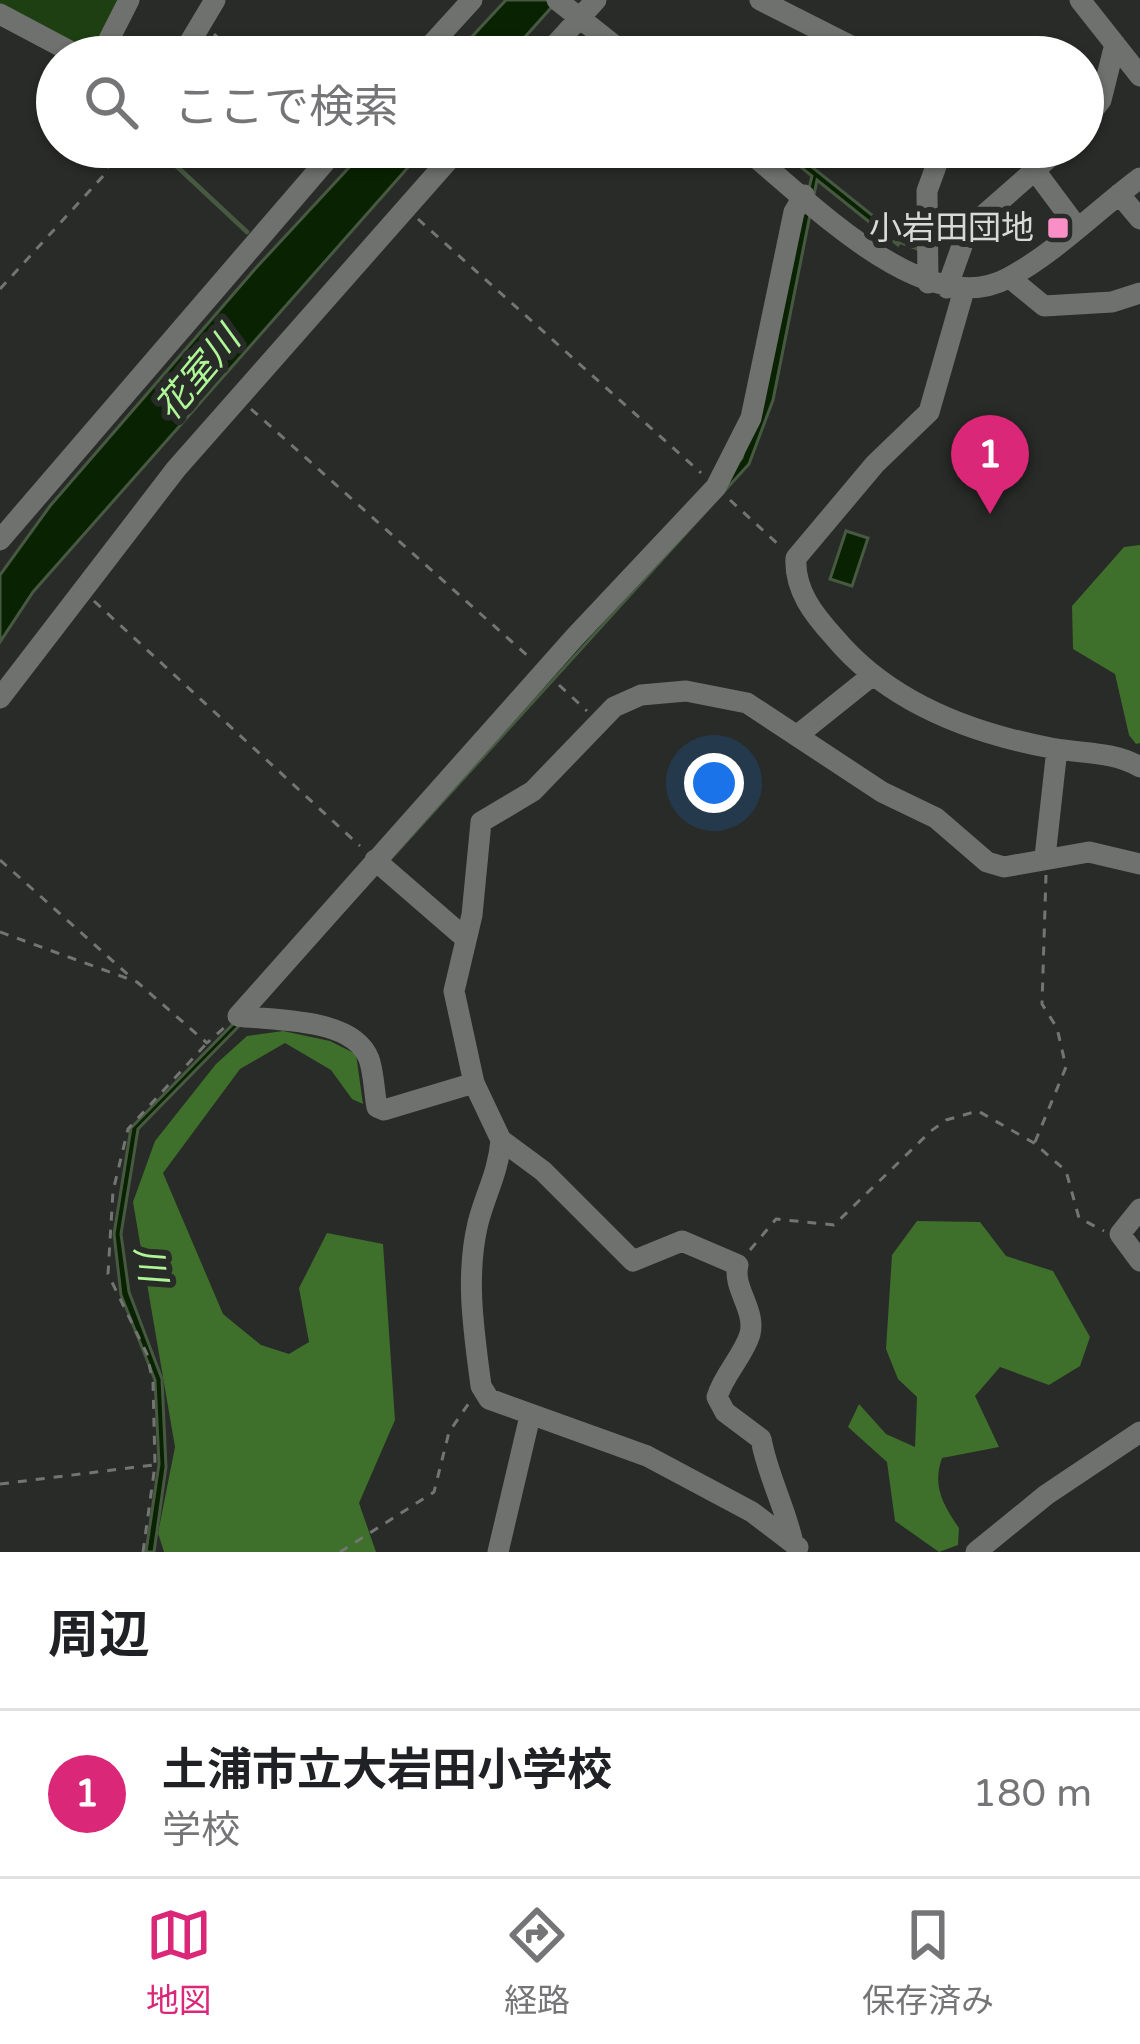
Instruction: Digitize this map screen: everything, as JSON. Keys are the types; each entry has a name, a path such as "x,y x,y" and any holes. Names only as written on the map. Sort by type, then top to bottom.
{"street":[{"path":"111,36 129,0"},
{"path":"195,36 215,0"},
{"path":"439,36 472,0"},
{"path":"596,0 571,11 603,36"},
{"path":"760,0 831,36"},
{"path":"1080,0 1140,76"},
{"path":"0,14 41,36"},
{"path":"1104,85 1115,44"},
{"path":"0,540 320,168"},
{"path":"0,698 80,587 440,168"},
{"path":"770,168 898,268 946,287 1010,278 1140,178"},
{"path":"935,168 927,191 946,287"},
{"path":"1040,168 968,229 946,287 929,412 875,464 796,558 802,593 869,678 986,732 1057,749 1120,756 1140,767"},
{"path":"1036,172 1077,227"},
{"path":"1119,194 1140,218"},
{"path":"238,1016 544,671 716,487 751,418 794,212 804,195"},
{"path":"1010,278 1044,306 1112,302 1140,293"},
{"path":"799,734 869,678"},
{"path":"799,1548 785,1507 770,1485 761,1439 725,1412 717,1397 724,1374 749,1334 748,1308 735,1276 738,1265 682,1241 633,1261 543,1171 501,1140 474,1082 454,992 472,915 481,822 532,791 597,721 641,695 686,691 747,703 882,792 936,818 987,862 1004,867 1045,856 1089,852 1140,864"},
{"path":"1045,856 1057,749"},
{"path":"375,860 465,938"},
{"path":"238,1016 319,1026 353,1038 368,1058 377,1106 383,1110 474,1082"},
{"path":"501,1140 498,1178 478,1222 470,1291 481,1386 489,1399 647,1456 752,1511 799,1548"},
{"path":"1140,1209 1122,1239 1140,1261"},
{"path":"498,1552 530,1416"},
{"path":"976,1552 1046,1495 1140,1432"}],"path":[{"path":"203,25 215,36"},
{"path":"0,289 108,168"},
{"path":"404,206 796,558"},
{"path":"241,400 597,721"},
{"path":"80,587 375,860"},
{"path":"1034,1143 1066,1067 1058,1028 1042,1004 1045,856"},
{"path":"0,860 207,1043"},
{"path":"0,932 136,982"},
{"path":"143,1552 155,1465 147,1354 108,1274 113,1190 128,1129 238,1016"},
{"path":"738,1265 776,1219 834,1225 946,1120 977,1111 1034,1143 1066,1171 1079,1218 1122,1239"},
{"path":"340,1552 434,1492 449,1432 481,1386"},
{"path":"0,1484 155,1465"}],"shaded area":[{"path":"0,0 129,0 111,36 42,36 0,13"}],"green space":[{"path":"1140,545 1140,743 1136,744 1129,735 1115,674 1073,649 1072,606 1124,547"},
{"path":"283,1031 330,1041 356,1054 363,1104 352,1099 331,1070 285,1043 240,1069 163,1173 223,1314 261,1345 289,1354 309,1342 299,1288 327,1233 383,1244 395,1420 359,1503 376,1552 164,1552 158,1533 175,1447 133,1202 155,1141 216,1064 247,1036"},
{"path":"917,1221 980,1222 1006,1256 1053,1271 1090,1337 1080,1366 1049,1385 1000,1367 975,1396 999,1447 942,1458 941,1495 959,1528 958,1545 939,1552 895,1521 887,1462 848,1427 859,1404 886,1434 915,1447 917,1397 898,1379 886,1349 892,1255"}],"water":[{"path":"506,0 558,0 526,36 473,36"},
{"name":"花室川","path":"349,168 407,168 33,592 0,642 0,575 50,506"},
{"path":"802,168 813,168 902,239 898,245 817,180 773,400 749,464 239,1026 138,1129 121,1234 129,1292 162,1379 166,1467 154,1552 146,1552 159,1464 155,1380 121,1295 114,1234 131,1128 237,1020 742,458 812,176"},
{"path":"846,531 868,538 852,586 830,579"}],"waterway":[{"path":"178,168 247,232"},
{"path":"898,241 919,249"}],"place":[{"name":"小岩田団地","path":"1058,228"},
{"name":"土浦市立大岩田小学校","path":"990,514"}],"water label":[{"name":"川","path":"150,1264"}]}
